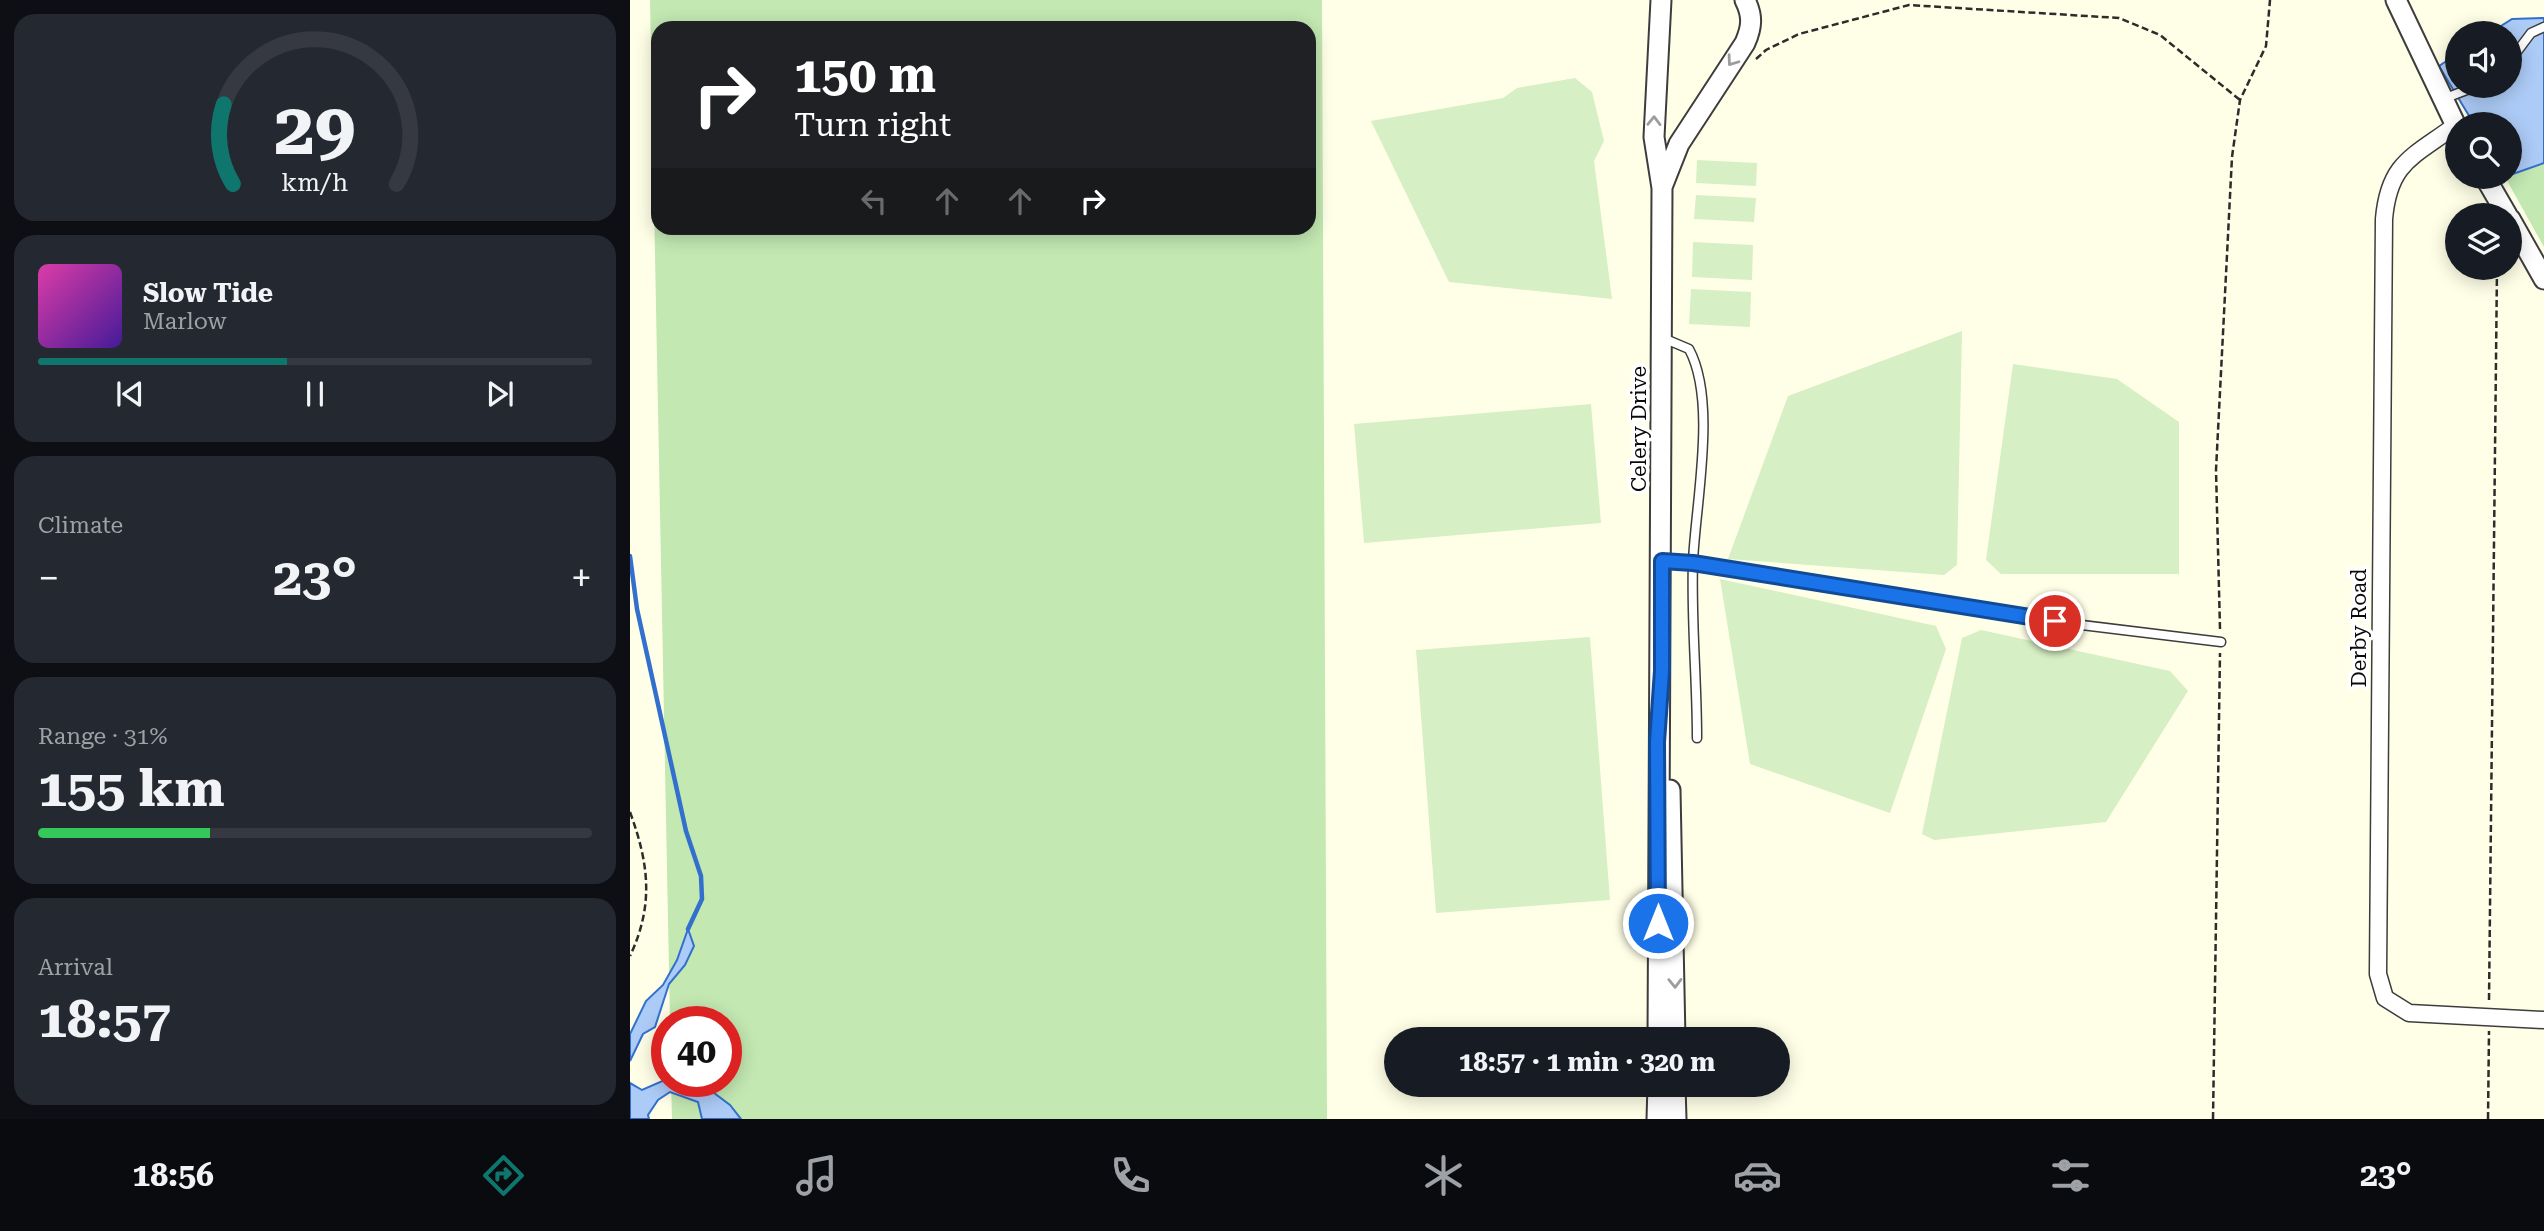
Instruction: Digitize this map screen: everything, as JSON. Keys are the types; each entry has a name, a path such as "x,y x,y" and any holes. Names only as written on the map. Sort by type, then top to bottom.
{"street":[{"name":"Celery Drive","path":"1658,1027 1657,742 1662,671 1662,188 1654,137 1661,0"},
{"name":"Celery Drive","path":"1662,188 1679,144 1745,43 1752,26 1750,10 1745,0"},
{"path":"2396,0 2449,112"},
{"name":"Derby Road","path":"2445,134 2395,171 2386,194 2384,219 2378,974 2385,998 2409,1013 2544,1020"},
{"path":"2522,241 2544,279"},
{"name":"Celery Drive","path":"1662,671 1669,742 1675,1027"},
{"path":"1657,1119 1658,1097"},
{"path":"1675,1097 1676,1119"}],"lane":[{"path":"2522,45 2531,33 2544,27"},
{"path":"1662,338 1689,349 1698,366 1702,387 1703,414 1693,563 1697,738"},
{"path":"1662,561 1693,563 2000,614 2221,642"}],"path":[{"path":"2213,1119 2221,642 2216,470 2232,157 2239,100 2266,46 2270,0"},
{"path":"1752,63 1766,50 1798,34 1909,5 2119,18 2160,35 2239,100"},
{"path":"2488,1119 2497,280"},
{"path":"630,813 641,842 648,904 641,933 630,956"}],"green space":[{"path":"650,0 1322,0 1327,1119 672,1119 671,1097 742,1097 742,1006 670,1006 655,235 1316,235 1316,21 651,21 651,51"},
{"path":"1575,78 1592,92 1604,141 1594,161 1612,299 1449,282 1371,121 1503,98 1517,88"},
{"path":"1697,160 1757,163 1756,186 1696,183"},
{"path":"2544,163 2544,247 2522,203 2512,189 2522,189 2522,171"},
{"path":"1696,195 1756,198 1754,222 1694,219"},
{"path":"1693,242 1753,245 1752,280 1692,277"},
{"path":"1691,289 1751,292 1750,327 1689,324"},
{"path":"1962,331 1957,565 1944,575 1728,559 1788,396"},
{"path":"2013,364 2117,379 2179,422 2179,574 2001,574 1986,560"},
{"path":"1591,404 1601,523 1364,543 1354,424"},
{"path":"1720,579 1936,626 1946,649 1890,813 1750,764"},
{"path":"1981,630 2170,671 2188,691 2106,822 1934,840 1922,834 1962,638"},
{"path":"1590,637 1610,900 1436,913 1416,650"}],"water":[{"path":"2544,18 2544,163 2522,171 2522,112 2467,112 2458,98 2522,98 2522,21 2509,21"},
{"path":"2445,62 2445,76 2439,66"},
{"path":"688,929 694,946 685,965 669,984 662,1006 651,1006 651,1029 643,1034 630,1061 630,1034 646,1001 663,985 677,960"},
{"path":"630,1083 642,1090 651,1086 651,1097 662,1097 648,1115 649,1119 630,1119"},
{"path":"684,1097 719,1097 741,1119 702,1119 698,1102"}],"waterway":[{"path":"630,556 637,609 686,831 701,876 702,899 688,929"}],"route":[{"path":"1658,923 1657,742 1662,671 1662,561 1693,563 2055,621"}]}
